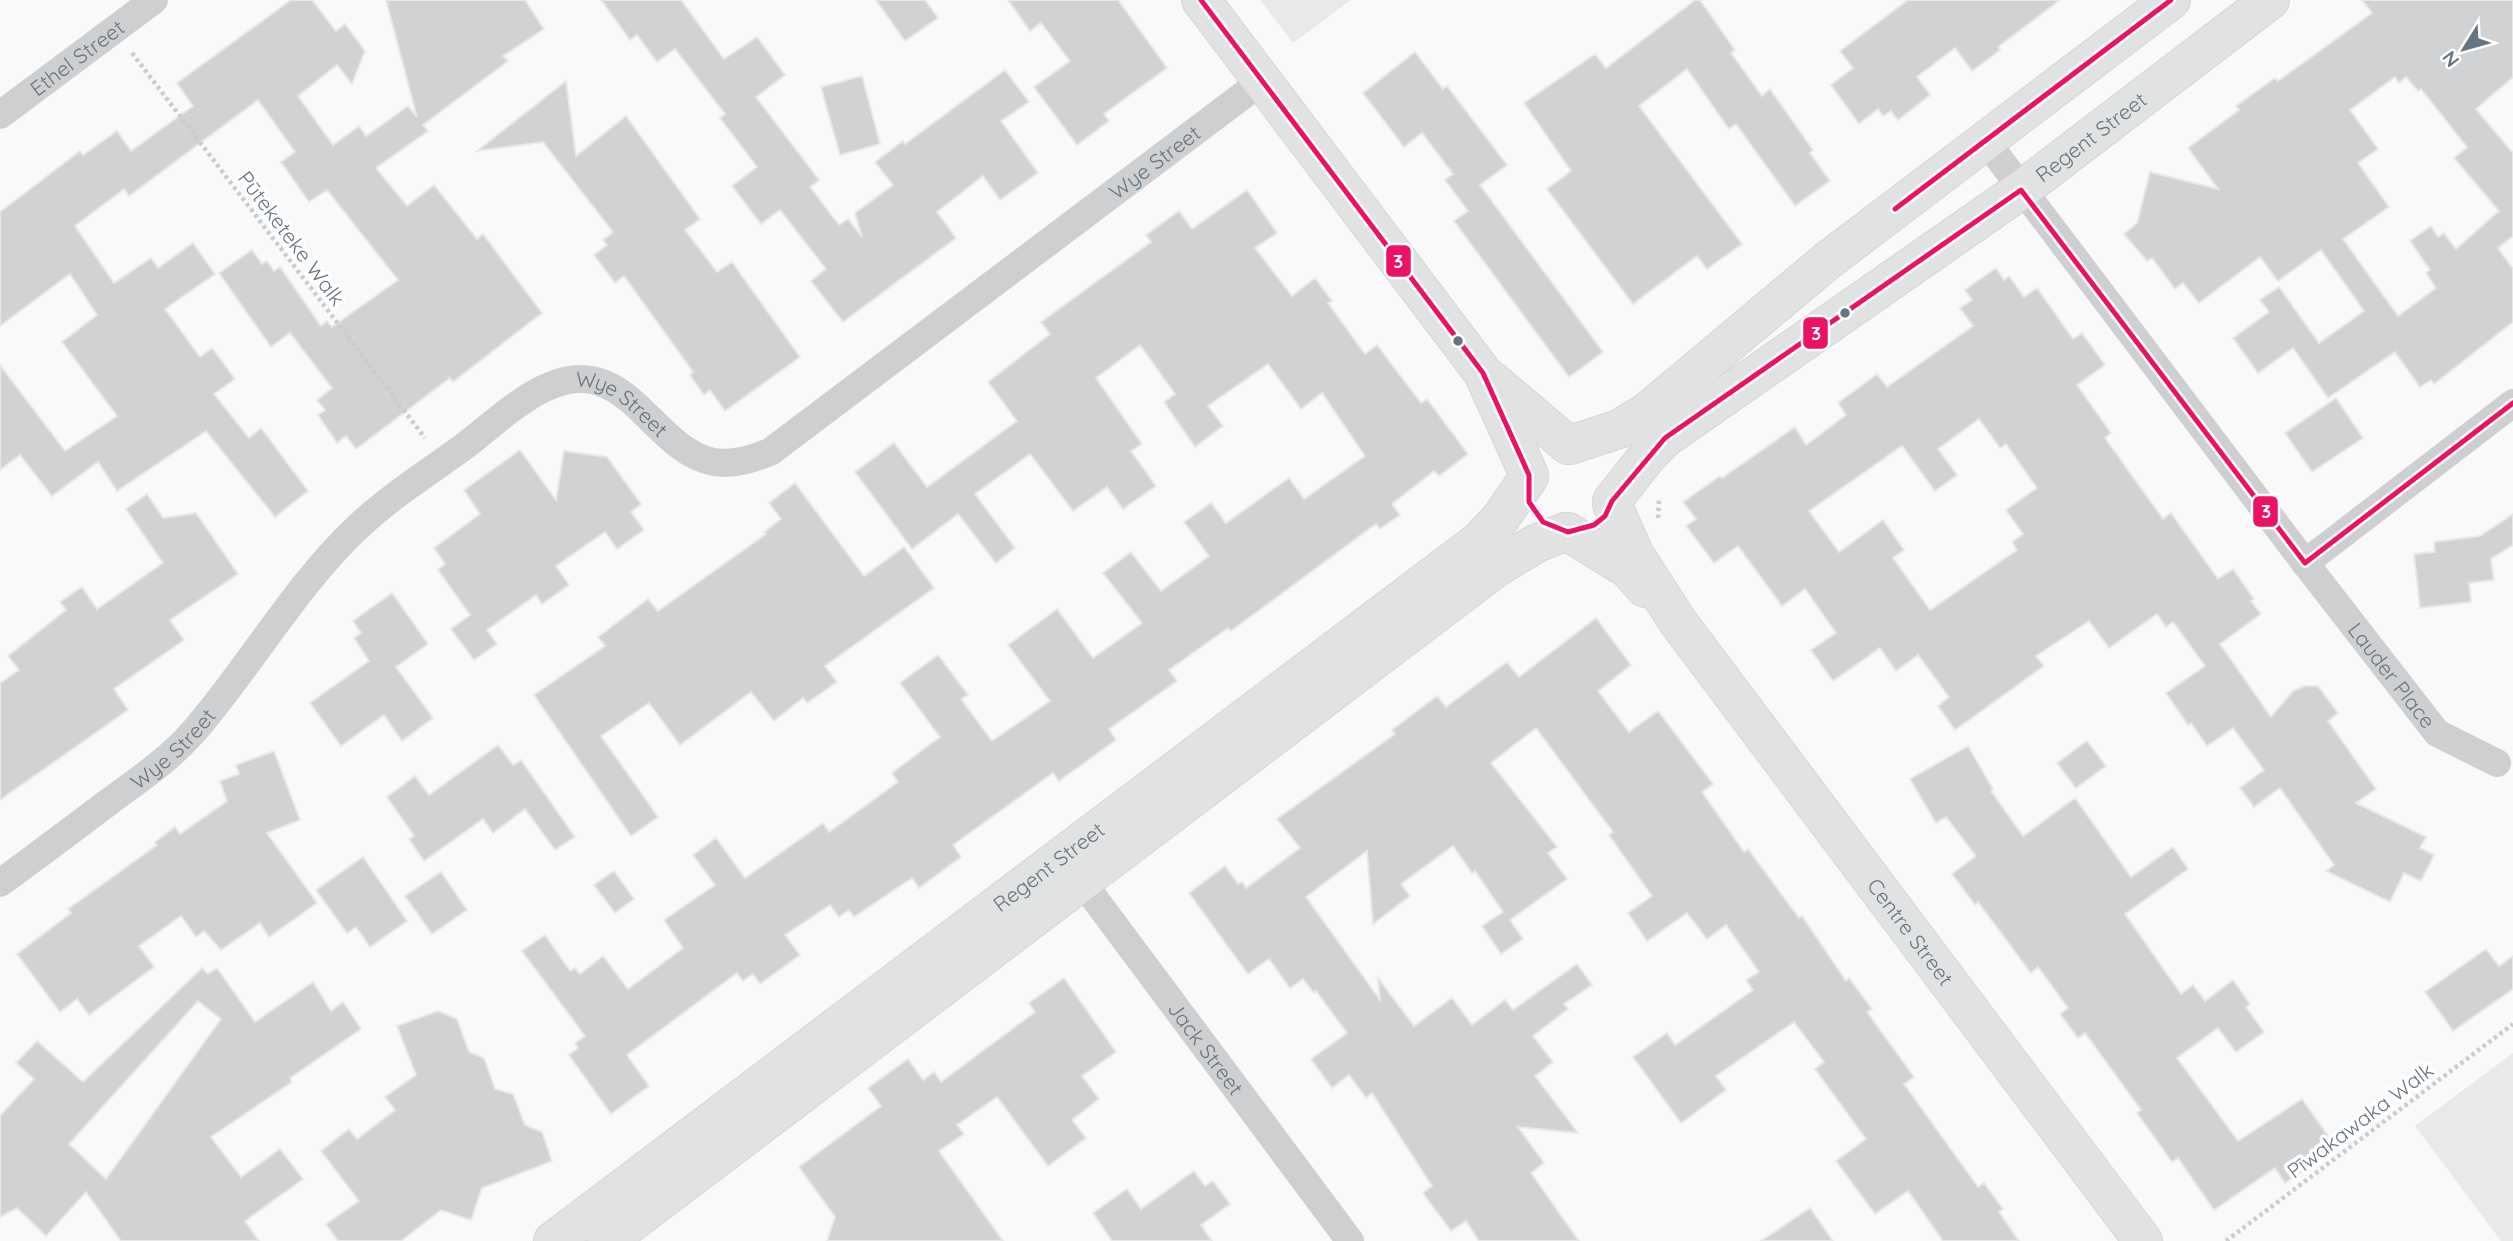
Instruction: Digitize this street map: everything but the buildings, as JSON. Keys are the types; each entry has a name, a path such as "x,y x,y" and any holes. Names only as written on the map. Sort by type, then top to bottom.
{"street":[{"name":"Ethel Street","path":"0,115 154,0"},
{"path":"1201,0 1483,373 1569,445 1596,453 1606,463 1612,475 1612,502 1605,516 1594,526 1566,532 1543,522 1535,513 1527,490 1529,476 1544,454 1569,445 1619,429 1648,411 1826,261 2171,0"},
{"name":"Regent Street","path":"1612,502 1649,454 1665,438 2021,190 2270,0"},
{"name":"Wye Street","path":"0,883 164,761 194,731 330,556 361,524 523,402 552,384 575,380 596,382 619,391 640,406 690,453 713,462 741,463 770,452 1262,81"},
{"name":"Lauder Place","path":"1984,140 2437,733 2497,763"},
{"path":"1483,373 1529,476"},
{"path":"2305,563 2513,402"},
{"name":"Regent Street","path":"607,1241 1478,542 1500,519 1529,476"},
{"name":"Centre Street","path":"1612,502 1635,555 1678,622 2143,1241"},
{"name":"Regent Street","path":"557,1240 1497,567 1536,543 1566,532"},
{"name":"Centre Street","path":"1566,532 1628,569 1678,622"},
{"name":"Jack Street","path":"1072,869 1350,1241"}],"path":[{"name":"Pūteketeke Walk","path":"132,53 428,441"},
{"path":"1659,523 1661,493"},
{"name":"Pīwakawaka Walk","path":"2226,1241 2513,1024"}],"shaded area":[{"path":"1260,0 1351,0 1293,43"},
{"path":"2513,1053 2513,1241 2501,1241 2415,1126"}],"transit line":[{"name":"3","path":"1201,0 1483,373 1529,475 1529,502 1543,522 1568,532 1594,525 1605,516 1612,501 1665,438 2021,190 2305,563 2513,403"},
{"name":"3","path":"1895,209 2171,0"}]}
